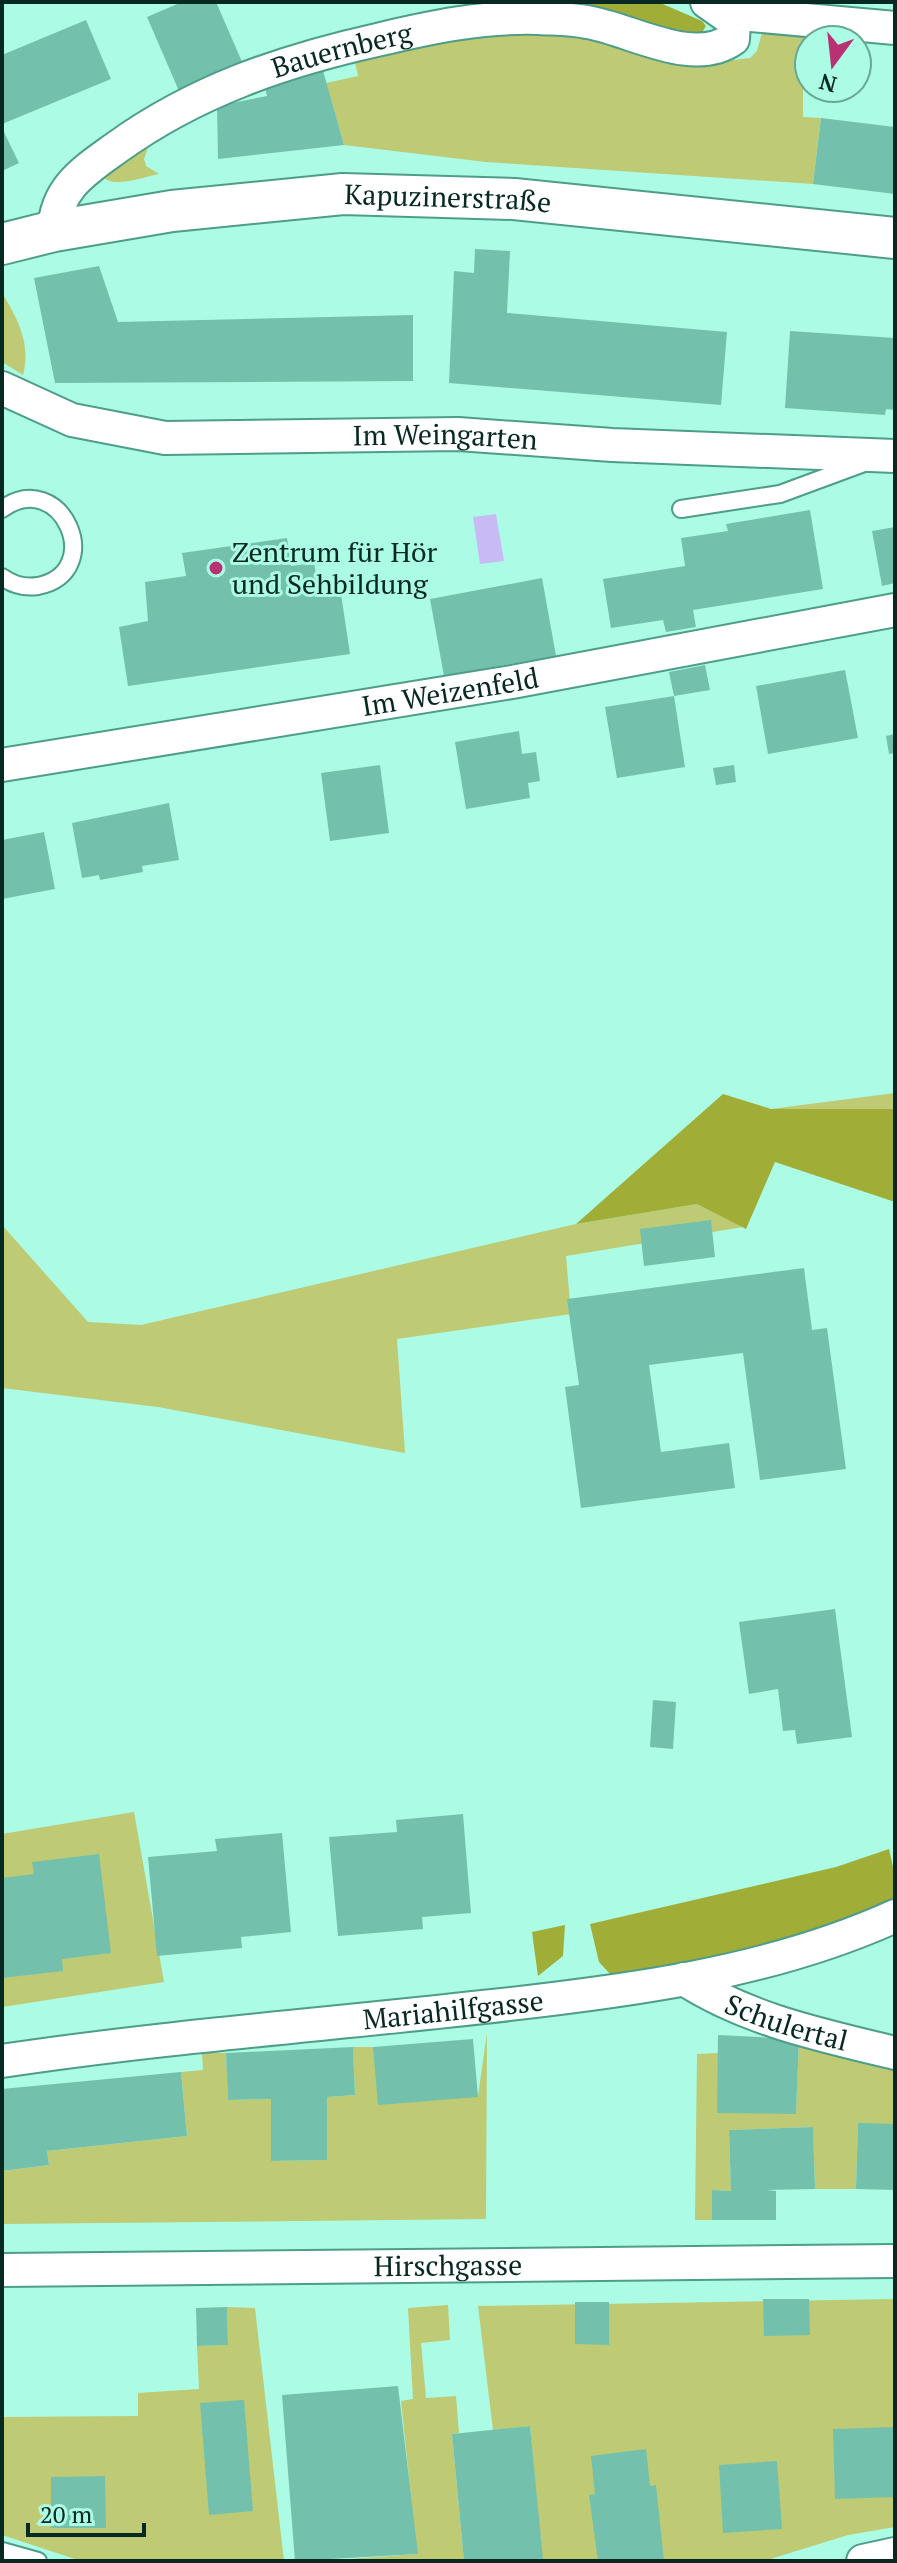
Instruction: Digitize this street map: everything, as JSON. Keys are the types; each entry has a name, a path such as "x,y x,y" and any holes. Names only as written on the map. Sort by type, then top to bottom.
{"street":[{"path":"717,8 895,28"},
{"name":"Bauernberg","path":"54,231 55,212 61,197 85,170 134,135 215,89 278,64 400,34 483,18 588,22 681,47 713,48 733,39 734,21 717,8"},
{"name":"Kapuzinerstraße","path":"2,244 54,231 172,211 343,194 514,199 895,238"},
{"name":"Im Weingarten","path":"2,388 72,420 165,438 458,434 612,445 890,456"},
{"name":"Im Weizenfeld","path":"2,765 512,682 895,610"},
{"name":"Mariahilfgasse","path":"2,2061 123,2043 630,1991 843,1937 895,1916"},
{"name":"Schulertal","path":"684,1979 714,1998 753,2015 895,2053"},
{"name":"Hirschgasse","path":"2,2270 895,2261"},
{"path":"863,2561 895,2554"}],"lane":[{"path":"681,509 780,494 890,456"},
{"path":"2,577 19,586 48,583 68,564 73,549 68,521 59,510 32,499 3,507"},
{"path":"2,2551 38,2561"}],"green space":[{"path":"551,2 658,2 702,21 706,26 698,39 550,5"},
{"path":"484,29 577,30 708,63 750,58 757,51 763,29 793,32 793,104 803,104 803,117 821,118 813,184 486,162 344,145 326,83 358,76 354,58"},
{"path":"150,142 144,159 146,166 159,174 120,182 112,182 101,175"},
{"path":"2,293 22,332 25,353 23,375 2,362"},
{"path":"895,1093 895,1109 771,1109"},
{"path":"723,1094 771,1109 895,1109 895,1202 775,1162 746,1229 697,1204 576,1224"},
{"path":"697,1204 743,1227 566,1256 571,1314 397,1339 405,1453 158,1407 2,1388 2,1225 88,1322 141,1325 576,1224"},
{"path":"134,1812 164,1982 2,2007 2,1834"},
{"path":"889,1849 895,1876 895,1905 861,1919 756,1950 612,1976 599,1962 590,1924 836,1867"},
{"path":"565,1925 563,1956 538,1976 532,1932"},
{"path":"487,2033 486,2219 2,2224 2,2171 49,2165 47,2151 187,2136 181,2072 203,2070 202,2053 226,2053 228,2100 271,2099 271,2161 327,2160 327,2097 355,2095 353,2047 373,2047 478,2096"},
{"path":"799,2039 895,2063 895,2124 858,2124 856,2189 815,2189 813,2127 729,2130 731,2191 712,2190 712,2220 695,2220 697,2054 718,2053 718,2113 796,2113"},
{"path":"895,2299 895,2527 848,2535 764,2561 529,2561 542,2559 530,2426 493,2430 478,2306"},
{"path":"448,2305 450,2340 421,2343 426,2398 456,2396 459,2433 452,2434 464,2561 321,2561 417,2554 401,2401 413,2399 408,2308"},
{"path":"227,2307 255,2308 284,2561 81,2561 2,2535 2,2417 138,2416 138,2393 199,2389 197,2346 228,2345"}],"shaded area":[{"path":"496,514 504,561 480,564 473,517"}],"building":[{"path":"182,2 216,2 243,64 179,91 147,17"},
{"path":"86,20 111,79 2,124 2,55"},
{"path":"322,67 344,145 218,159 217,106 267,96 264,83"},
{"path":"821,118 895,127 895,194 813,184"},
{"path":"2,128 19,163 2,171"},
{"path":"475,249 510,251 507,313 727,332 721,405 449,383 454,271 474,273"},
{"path":"99,266 118,322 413,315 413,381 55,383 34,278"},
{"path":"790,331 895,338 895,410 886,409 885,415 785,408"},
{"path":"810,510 823,589 693,610 696,627 666,632 663,620 611,628 603,579 685,566 681,538 728,531 726,524"},
{"path":"895,527 895,583 882,586 872,531"},
{"path":"287,538 291,566 314,563 320,597 341,594 350,654 128,686 119,627 148,621 145,582 186,576 182,553"},
{"path":"542,578 556,656 444,676 430,599"},
{"path":"705,665 710,690 674,696 669,672"},
{"path":"845,670 858,738 768,754 756,686"},
{"path":"674,696 685,767 617,778 605,707"},
{"path":"519,731 522,754 536,752 540,781 528,783 530,798 466,809 455,742"},
{"path":"895,734 895,753 889,754 886,736"},
{"path":"380,765 389,833 330,841 321,773"},
{"path":"734,765 736,782 716,785 713,768"},
{"path":"169,803 179,860 142,866 143,872 100,880 99,875 82,878 72,823"},
{"path":"44,832 55,889 2,899 2,840"},
{"path":"711,1220 715,1257 644,1266 640,1229"},
{"path":"804,1268 812,1330 827,1328 846,1469 760,1480 743,1353 649,1365 661,1452 729,1443 735,1488 581,1508 565,1387 579,1385 567,1299"},
{"path":"835,1609 852,1737 797,1744 795,1730 783,1731 778,1689 749,1694 739,1622"},
{"path":"653,1700 676,1702 673,1749 650,1747"},
{"path":"463,1814 471,1913 422,1917 423,1929 338,1936 329,1837 397,1832 396,1820"},
{"path":"282,1833 291,1932 241,1937 242,1948 157,1956 148,1857 217,1851 215,1839"},
{"path":"99,1854 111,1953 62,1959 63,1971 2,1978 2,1878 34,1874 32,1862"},
{"path":"718,2035 799,2039 796,2114 717,2113"},
{"path":"473,2039 478,2097 378,2105 373,2047"},
{"path":"353,2047 355,2095 327,2097 327,2160 271,2161 271,2099 228,2100 226,2053"},
{"path":"181,2072 187,2136 47,2151 49,2165 2,2171 2,2089"},
{"path":"858,2123 895,2124 895,2190 856,2189"},
{"path":"813,2127 815,2189 766,2190 776,2191 776,2220 712,2220 712,2190 731,2191 729,2130"},
{"path":"763,2299 809,2299 810,2335 764,2336"},
{"path":"575,2302 609,2302 609,2345 575,2344"},
{"path":"227,2307 228,2345 197,2346 196,2308"},
{"path":"398,2386 418,2554 295,2561 282,2395"},
{"path":"244,2400 253,2511 209,2515 200,2403"},
{"path":"530,2426 543,2559 464,2561 452,2434"},
{"path":"895,2427 895,2497 835,2499 833,2429"},
{"path":"646,2449 650,2486 656,2485 664,2561 598,2561 589,2495 595,2494 591,2456"},
{"path":"777,2461 782,2529 723,2533 719,2465"},
{"path":"105,2476 106,2528 51,2528 51,2477"}],"place":[{"name":"Zentrum für Hör und Sehbildung","path":"216,568"}]}
